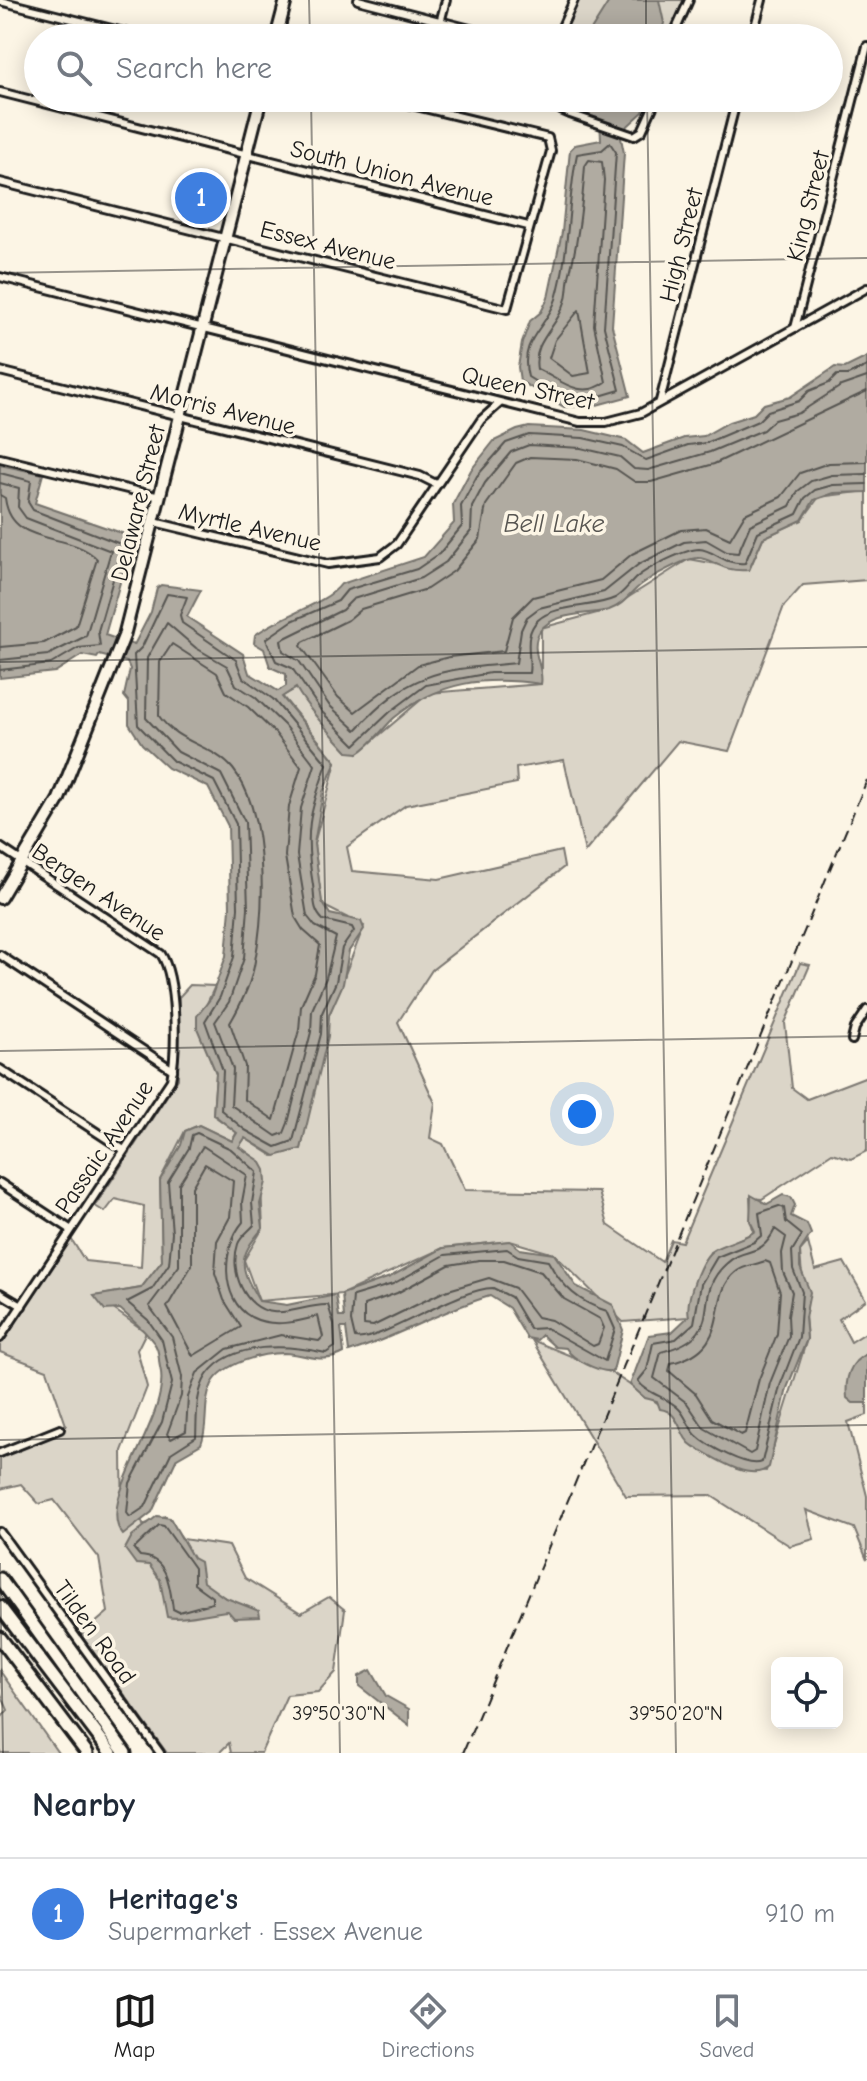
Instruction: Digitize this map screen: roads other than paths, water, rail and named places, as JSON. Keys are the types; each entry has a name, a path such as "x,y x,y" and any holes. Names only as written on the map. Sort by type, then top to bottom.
{"highway":[{"path":"0,1579 125,1753"},
{"path":"0,1607 111,1753"},
{"path":"0,1638 87,1753"},
{"path":"0,1646 11,1654"}],"main road":[{"path":"280,24 286,0"},
{"name":"Delaware Street","path":"0,898 59,799 124,636 258,112"}],"street":[{"path":"358,0 452,24"},
{"path":"440,24 446,0"},
{"path":"563,24 574,0"},
{"path":"678,24 689,0"},
{"path":"756,24 762,0"},
{"path":"0,1 92,24"},
{"name":"King Street","path":"795,328 867,46"},
{"name":"South Union Avenue","path":"0,92 24,98"},
{"name":"South Union Avenue","path":"78,112 528,226"},
{"path":"442,112 548,138 551,151 528,226"},
{"path":"566,112 634,136 642,131 651,112"},
{"name":"High Street","path":"659,402 733,112"},
{"name":"Essex Avenue","path":"0,182 507,309 528,226"},
{"name":"Queen Street","path":"0,277 575,421 606,422 641,413 867,288"},
{"name":"Morris Avenue","path":"0,371 420,476 436,484"},
{"name":"Myrtle Avenue","path":"154,522 328,564 342,564 388,552 481,420 500,403"},
{"path":"0,458 160,497"},
{"name":"Bergen Avenue","path":"0,847 161,954 170,973 173,1070"},
{"name":"Passaic Avenue","path":"0,955 173,1070 171,1080 0,1338"},
{"path":"852,1040 855,1028 867,1010"},
{"path":"0,1069 124,1150"},
{"path":"0,1183 70,1229"},
{"path":"0,1293 22,1306"},
{"path":"0,1453 60,1429"},
{"name":"Tilden Road","path":"0,1532 160,1753"}],"water":[{"path":"610,0 659,0 664,23 664,24 595,24"},
{"path":"587,112 643,112 620,133 624,153 612,326 630,396 593,406 564,407 520,381 518,367 530,321 541,312 548,298 562,232 570,150 575,145 601,140 600,119"},
{"name":"Bell Lake","path":"867,357 867,492 834,493 814,500 802,520 763,538 749,570 731,569 702,558 692,559 646,581 614,608 553,620 540,631 537,638 541,684 481,681 445,689 394,718 358,753 348,752 296,688 282,697 336,762 323,792 314,844 322,902 330,914 361,921 364,929 349,951 343,984 329,1015 328,1036 301,1149 275,1156 245,1138 239,1147 260,1161 265,1170 266,1182 260,1204 263,1228 249,1247 244,1263 252,1289 259,1301 287,1305 336,1295 339,1317 344,1317 342,1294 390,1277 443,1248 510,1241 520,1249 554,1254 576,1286 613,1305 623,1330 613,1371 586,1364 566,1348 555,1347 542,1335 537,1340 527,1338 509,1308 490,1296 349,1352 346,1328 341,1328 344,1353 321,1359 284,1353 265,1355 234,1365 217,1377 209,1392 201,1444 177,1458 152,1512 123,1535 117,1520 118,1501 155,1410 161,1387 158,1355 154,1343 134,1321 120,1309 105,1310 94,1296 141,1288 162,1261 160,1180 181,1145 185,1131 199,1125 232,1141 237,1133 213,1114 216,1073 197,1028 197,1016 211,998 226,956 230,908 228,826 208,787 168,768 142,744 129,724 129,702 124,696 130,669 127,662 99,655 97,658 82,655 55,672 0,678 0,465 43,474 35,503 133,537 105,635 134,645 151,612 157,588 161,585 201,590 187,617 243,654 249,673 278,691 286,686 286,674 270,667 264,649 254,643 255,635 325,598 341,584 424,557 454,523 453,504 471,470 494,441 529,427 584,430 626,440 643,453 684,438 704,436 729,422 754,414 764,404 790,397 835,367 845,368"},
{"path":"751,1195 767,1204 783,1195 791,1197 795,1205 791,1216 807,1224 811,1234 800,1251 800,1267 810,1292 805,1318 807,1339 787,1388 769,1467 752,1472 730,1466 693,1446 672,1415 660,1409 657,1401 645,1398 630,1385 649,1335 672,1332 689,1316 689,1300 704,1260 715,1249 755,1231 750,1221"},
{"path":"867,1354 867,1403 853,1403 847,1398 848,1378 852,1366"},
{"path":"157,1516 170,1518 193,1558 200,1562 203,1582 224,1597 259,1611 260,1617 234,1618 228,1611 167,1617 160,1580 149,1565 136,1564 125,1549 132,1536"},
{"path":"371,1670 386,1696 409,1709 409,1725 359,1686 359,1676"}],"railway":[{"path":"463,1753 867,780"}],"place":[{"name":"Heritage's","path":"201,198"}]}
